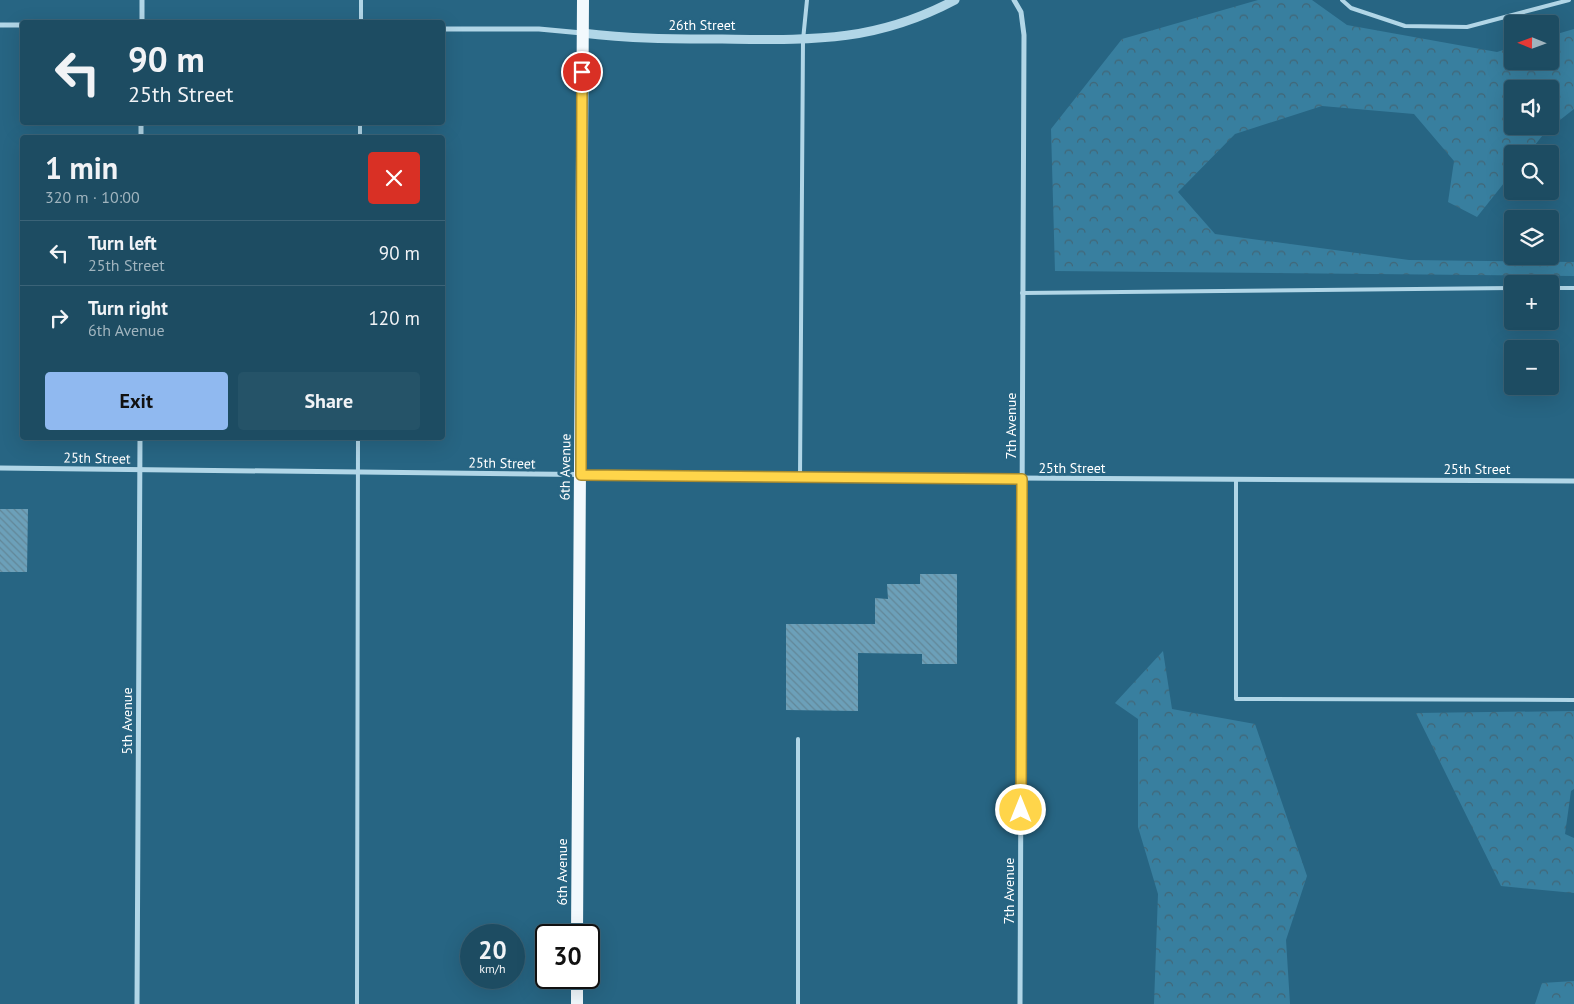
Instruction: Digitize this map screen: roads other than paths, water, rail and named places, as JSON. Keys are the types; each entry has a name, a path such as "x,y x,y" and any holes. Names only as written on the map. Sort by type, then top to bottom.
{"main road":[{"name":"6th Avenue","path":"577,924 581,475 582,0"},
{"path":"577,989 577,1004"}],"street":[{"path":"142,0 142,20"},
{"name":"26th Street","path":"445,29 539,29 626,38 824,39 880,30 908,22 955,0"},
{"name":"7th Avenue","path":"1014,0 1020,12 1024,35 1020,1004"},
{"path":"0,25 20,26"},
{"name":"5th Avenue","path":"136,1004 140,440"},
{"name":"25th Street","path":"0,468 1022,479 1574,481"}],"lane":[{"path":"360,20 361,0"},
{"path":"800,477 802,40 807,0"},
{"path":"1342,0 1351,8 1406,26 1467,27 1568,0"},
{"path":"1022,293 1504,288"},
{"path":"1559,288 1574,288"},
{"path":"357,1004 358,440"},
{"path":"1236,479 1236,699 1574,700"},
{"path":"798,739 798,1004"}]}
